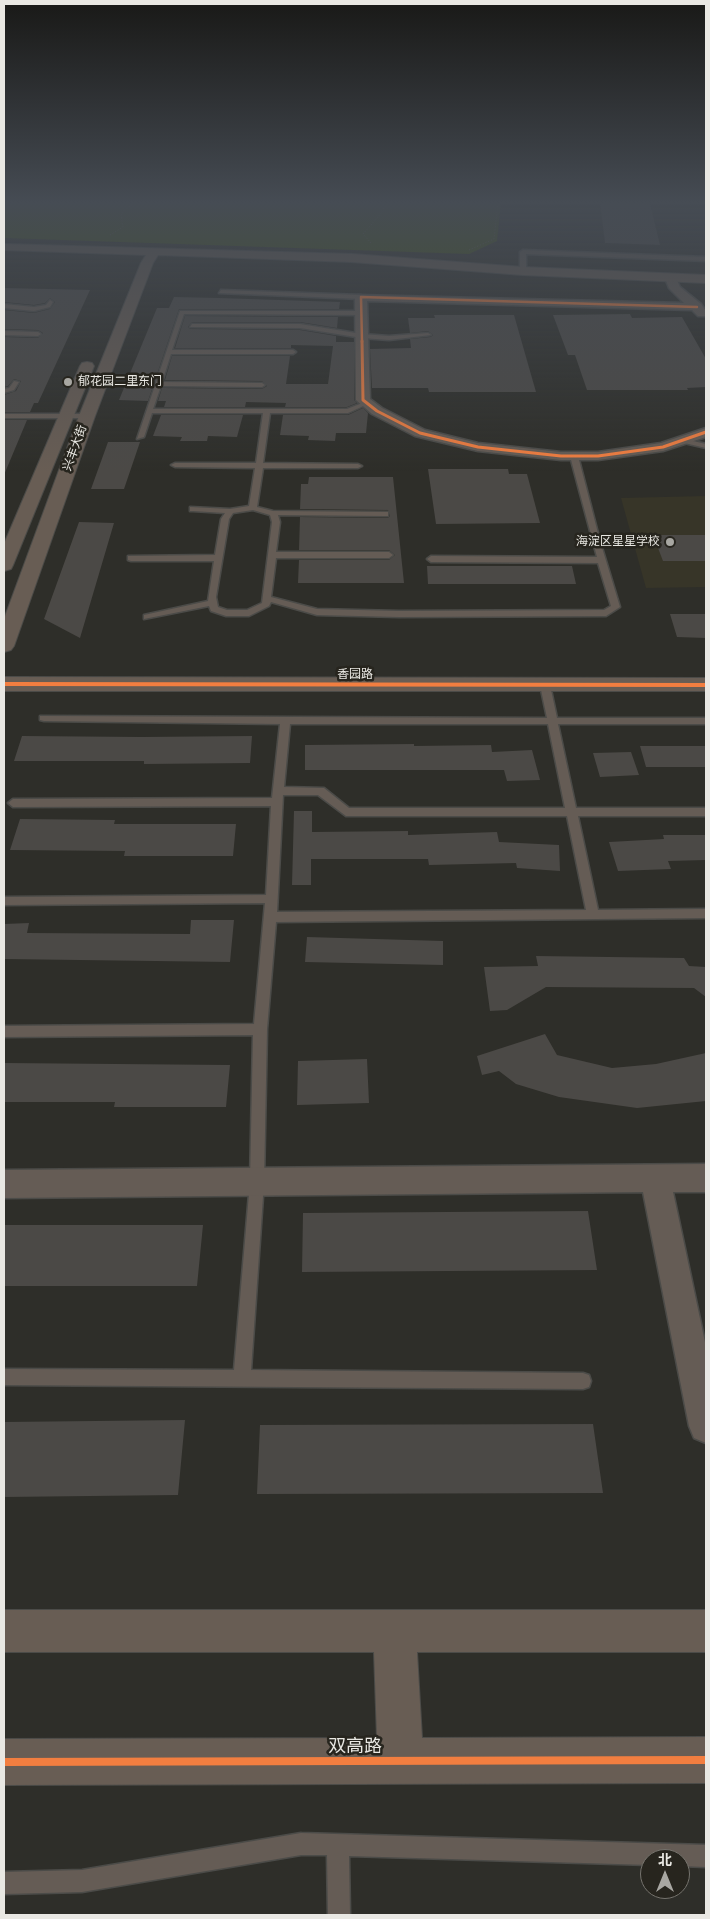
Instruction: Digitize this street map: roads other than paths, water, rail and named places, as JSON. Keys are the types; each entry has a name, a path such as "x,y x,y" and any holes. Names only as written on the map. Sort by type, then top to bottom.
{"main road":[{"name":"兴丰大街","path":"4,646 87,416 125,293"},
{"name":"兴丰大街","path":"4,565 92,355"},
{"name":"香园路","path":"4,684 706,685"},
{"path":"4,1631 706,1631"},
{"path":"395,1631 400,1761"},
{"name":"双高路","path":"4,1762 706,1760"}],"street":[{"path":"684,293 702,308 706,319"},
{"path":"702,308 361,298 363,400 377,411 420,433 478,447 574,456 598,456 663,448 706,432"},
{"path":"656,1178 706,1426"},
{"path":"4,1184 706,1178"}],"lane":[{"path":"234,293 361,298"},
{"path":"4,306 34,309 48,306 50,302"},
{"path":"140,437 182,312 362,313"},
{"path":"192,326 300,326 362,336 389,338 428,335"},
{"path":"4,334 38,334"},
{"path":"169,352 293,352"},
{"path":"4,391 12,389 16,382"},
{"path":"158,384 262,385"},
{"path":"149,411 348,411 367,403"},
{"path":"253,508 267,412"},
{"path":"4,416 87,416"},
{"path":"683,440 706,446"},
{"path":"268,599 317,612 606,614 616,607 574,456"},
{"path":"175,465 358,466"},
{"path":"193,509 230,511 253,508 273,513 386,514"},
{"path":"230,511 225,519 212,597 214,609 226,613 249,613 266,604 276,522 273,513"},
{"path":"272,555 389,555"},
{"path":"131,558 218,558"},
{"path":"431,559 602,560"},
{"path":"147,617 213,603"},
{"path":"545,685 593,914"},
{"path":"44,718 285,721 706,721"},
{"path":"242,1378 256,1182 260,1029 270,917 277,797 285,721"},
{"path":"13,803 277,797 320,791 346,812 706,812"},
{"path":"4,901 271,899"},
{"path":"270,917 706,914"},
{"path":"4,1031 260,1029"},
{"path":"4,1377 583,1381"},
{"path":"4,1883 82,1881 301,1844 706,1856"},
{"path":"338,1845 337,1886 339,1915"}],"place":[{"name":"郁花园二里东门","path":"68,382"},
{"name":"海淀区星星学校","path":"670,542"}]}
